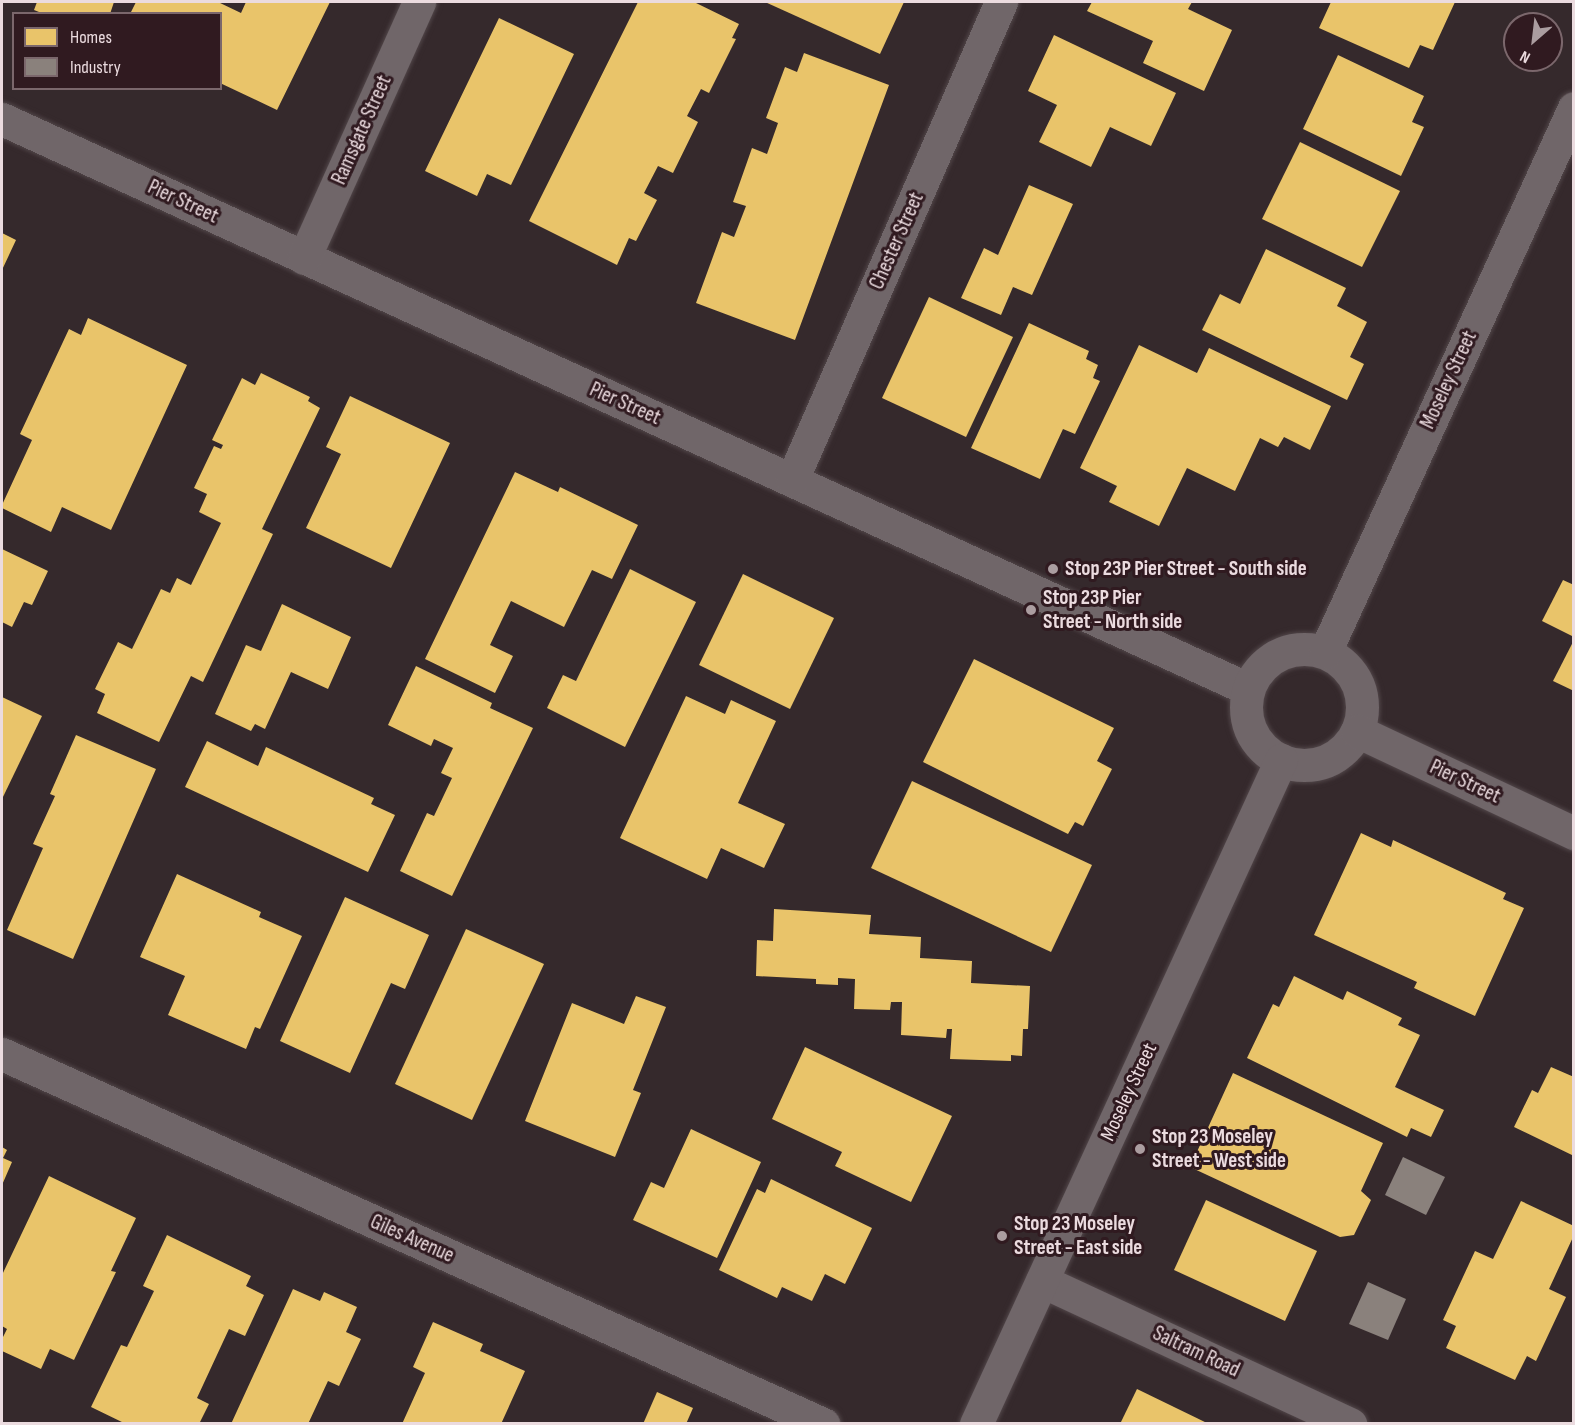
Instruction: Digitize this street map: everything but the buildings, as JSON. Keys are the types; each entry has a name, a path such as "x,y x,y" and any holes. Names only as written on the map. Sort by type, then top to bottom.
{"street":[{"name":"Ramsgate Street","path":"304,258 419,2"},
{"name":"Chester Street","path":"792,480 1001,2"},
{"name":"Moseley Street","path":"1325,652 1574,108"},
{"name":"Pier Street","path":"2,119 1248,689"},
{"path":"1306,648 1325,652 1341,662 1354,677 1360,694 1362,713 1357,731 1347,747 1333,757 1307,764 1281,760 1266,752 1255,739 1248,723 1245,706 1248,689 1256,672 1270,658 1287,650 1306,648"},
{"name":"Pier Street","path":"1357,731 1574,832"},
{"name":"Moseley Street","path":"976,1424 1281,760"},
{"name":"Giles Avenue","path":"2,1054 823,1424"},
{"name":"Saltram Road","path":"1042,1281 1350,1424"}],"place":[{"name":"Stop 23P Pier Street - South side","path":"1053,569"},
{"name":"Stop 23P Pier Street - North side","path":"1031,610"},
{"name":"Stop 23 Moseley Street - West side","path":"1140,1149"},
{"name":"Stop 23 Moseley Street - East side","path":"1002,1236"}]}
